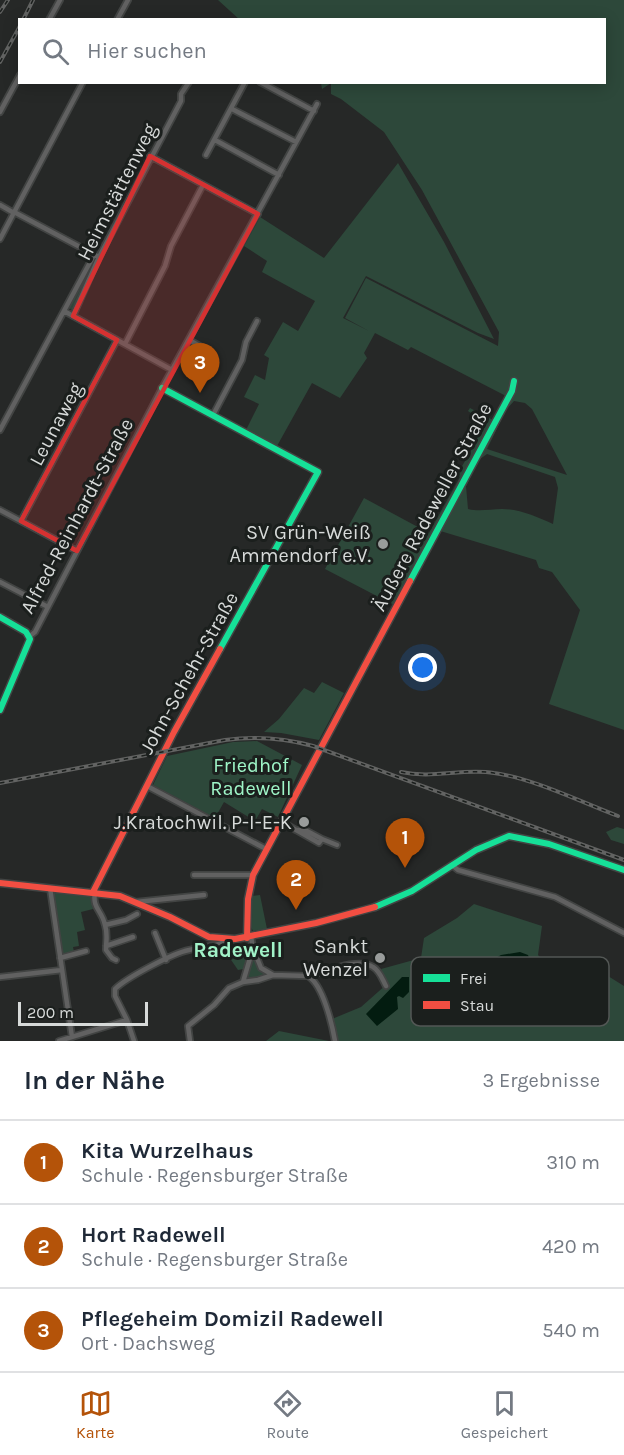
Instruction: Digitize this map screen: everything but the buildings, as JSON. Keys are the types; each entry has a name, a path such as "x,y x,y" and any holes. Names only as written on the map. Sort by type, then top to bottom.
{"street":[{"path":"50,18 60,0"},
{"path":"118,18 128,0"},
{"path":"0,112 18,79"},
{"path":"0,239 82,84"},
{"name":"Heimstättenweg","path":"0,430 64,311 97,256 181,101 188,84"},
{"path":"206,155 244,84"},
{"path":"264,84 314,111"},
{"name":"Alfred-Reinhardt-Straße","path":"0,710 30,641 30,636 48,607 162,388 317,104"},
{"path":"232,109 296,142"},
{"path":"215,140 279,175"},
{"path":"150,156 258,214"},
{"path":"125,344 165,267 171,246 204,185"},
{"path":"0,205 97,256"},
{"name":"Heimstättenweg","path":"73,316 97,256"},
{"path":"64,311 172,370"},
{"path":"162,388 213,415 242,360 246,342 257,321"},
{"name":"Leunaweg","path":"21,521 117,340"},
{"path":"189,340 209,351 204,361"},
{"name":"Äußere Radeweller Straße","path":"249,938 248,899 253,875 512,391 514,381"},
{"name":"John-Schehr-Straße","path":"94,892 180,722 318,472 213,415"},
{"path":"0,510 76,550"},
{"path":"0,582 48,607"},
{"path":"0,618 22,629 30,636"},
{"path":"147,786 266,849"},
{"path":"282,822 319,843 322,839 337,845"},
{"path":"0,883 120,896 209,936 223,939 249,938 377,908 412,891 493,842 514,836 549,844 624,870"},
{"path":"452,865 458,870 555,897 624,933"},
{"path":"194,875 253,875"},
{"path":"50,888 72,1037"},
{"path":"94,892 93,902 105,925 108,942 106,946 112,958 116,960"},
{"path":"136,902 204,895"},
{"path":"105,925 126,920 137,914"},
{"path":"155,933 166,960"},
{"path":"106,946 132,938"},
{"path":"249,938 261,968 273,975"},
{"path":"134,1041 128,1020 115,996 115,989 123,980 183,952 222,943 223,939"},
{"path":"243,982 253,948"},
{"path":"60,958 86,951"},
{"path":"190,1041 188,1026 214,1005 229,988 243,982 273,975 308,976 349,965 365,964 380,973 386,986"},
{"path":"0,977 62,970"},
{"path":"308,976 316,983 320,992 335,1041"},
{"path":"58,1041 128,1020"}],"highlighted area":[{"path":"150,156 258,214 77,551 21,521 117,340 73,316"}],"green space":[{"path":"218,0 624,0 624,730 549,704 580,610 552,572 539,568 536,560 437,530 432,535 394,605 325,569 364,498 429,533 460,477 457,475 477,440 474,431 481,420 468,411 470,408 493,420 506,396 411,347 408,350 375,333 364,353 367,358 340,398 312,383 277,446 246,430 259,404 244,397 255,375 265,380 269,358 264,355 283,322 298,331 315,301 262,272 267,261 244,246 260,217 324,258 398,163 444,242 494,339 366,276 343,318 369,331 345,318 366,278 498,346 499,332 422,190 384,132 331,94 331,84 606,84 606,18 238,18","holes":["514,401 525,403 532,409 567,475 487,449 506,410","487,454 555,477 558,488 553,524 515,510 468,509 466,486 480,459"]},
{"path":"94,259 75,308 71,310 69,307"},
{"path":"322,682 344,693 319,740 264,732 279,719 304,688 314,693"},
{"name":"Friedhof Radewell","path":"257,741 302,765 278,817 262,809 255,821 224,802 215,818 153,785 167,756 233,742"},
{"path":"617,827 624,829 624,844 611,840 606,832"},
{"path":"52,892 92,897 93,909 81,912 85,930 77,932 79,946 73,947 74,952 62,954"},
{"path":"260,895 267,929 253,931 250,925 251,896"},
{"path":"474,904 542,926 538,955 540,957 421,957 424,938 457,918"},
{"path":"248,943 249,951 243,969 238,970 227,954 226,946"},
{"path":"253,958 258,969 266,975 247,980"},
{"path":"411,961 411,1026 609,1026 609,977 624,986 624,1041 333,1041 337,1038 332,1019 361,1007 387,984 381,969"},
{"path":"279,1031 329,1041 266,1041"}],"shaded area":[{"path":"520,952 529,957 497,957"},
{"path":"402,977 409,977 409,992 403,998 397,997 398,1009 377,1026 366,1014"}],"railway":[{"path":"0,12 8,0"},
{"path":"24,18 33,0"},
{"path":"0,62 18,30"},
{"path":"0,783 225,740 258,738 291,741 313,746 624,860"},
{"path":"401,772 413,774 482,772 509,776 540,785 618,816"}],"traffic: fast":[{"path":"410,581 512,391 514,381"},
{"path":"162,388 318,472 220,649"},
{"path":"0,617 26,632 30,639 0,710"},
{"path":"375,907 412,891 476,850 509,836 549,844 624,870"}],"traffic: jam":[{"path":"247,938 248,899 253,875 410,581"},
{"path":"93,892 174,732 220,649"},
{"path":"0,883 120,896 170,917 209,937 235,939 316,923 375,907"}],"place":[{"name":"Pflegeheim Domizil Radewell","path":"200,393"},
{"name":"SV Grün-Weiß Ammendorf e.V.","path":"383,544"},
{"name":"J.Kratochwil. P-I-E-K","path":"304,822"},
{"name":"Kita Wurzelhaus","path":"405,868"},
{"name":"Hort Radewell","path":"296,910"},
{"name":"Sankt Wenzel","path":"380,958"}],"district":[{"name":"Radewell","path":"238,950"}]}
